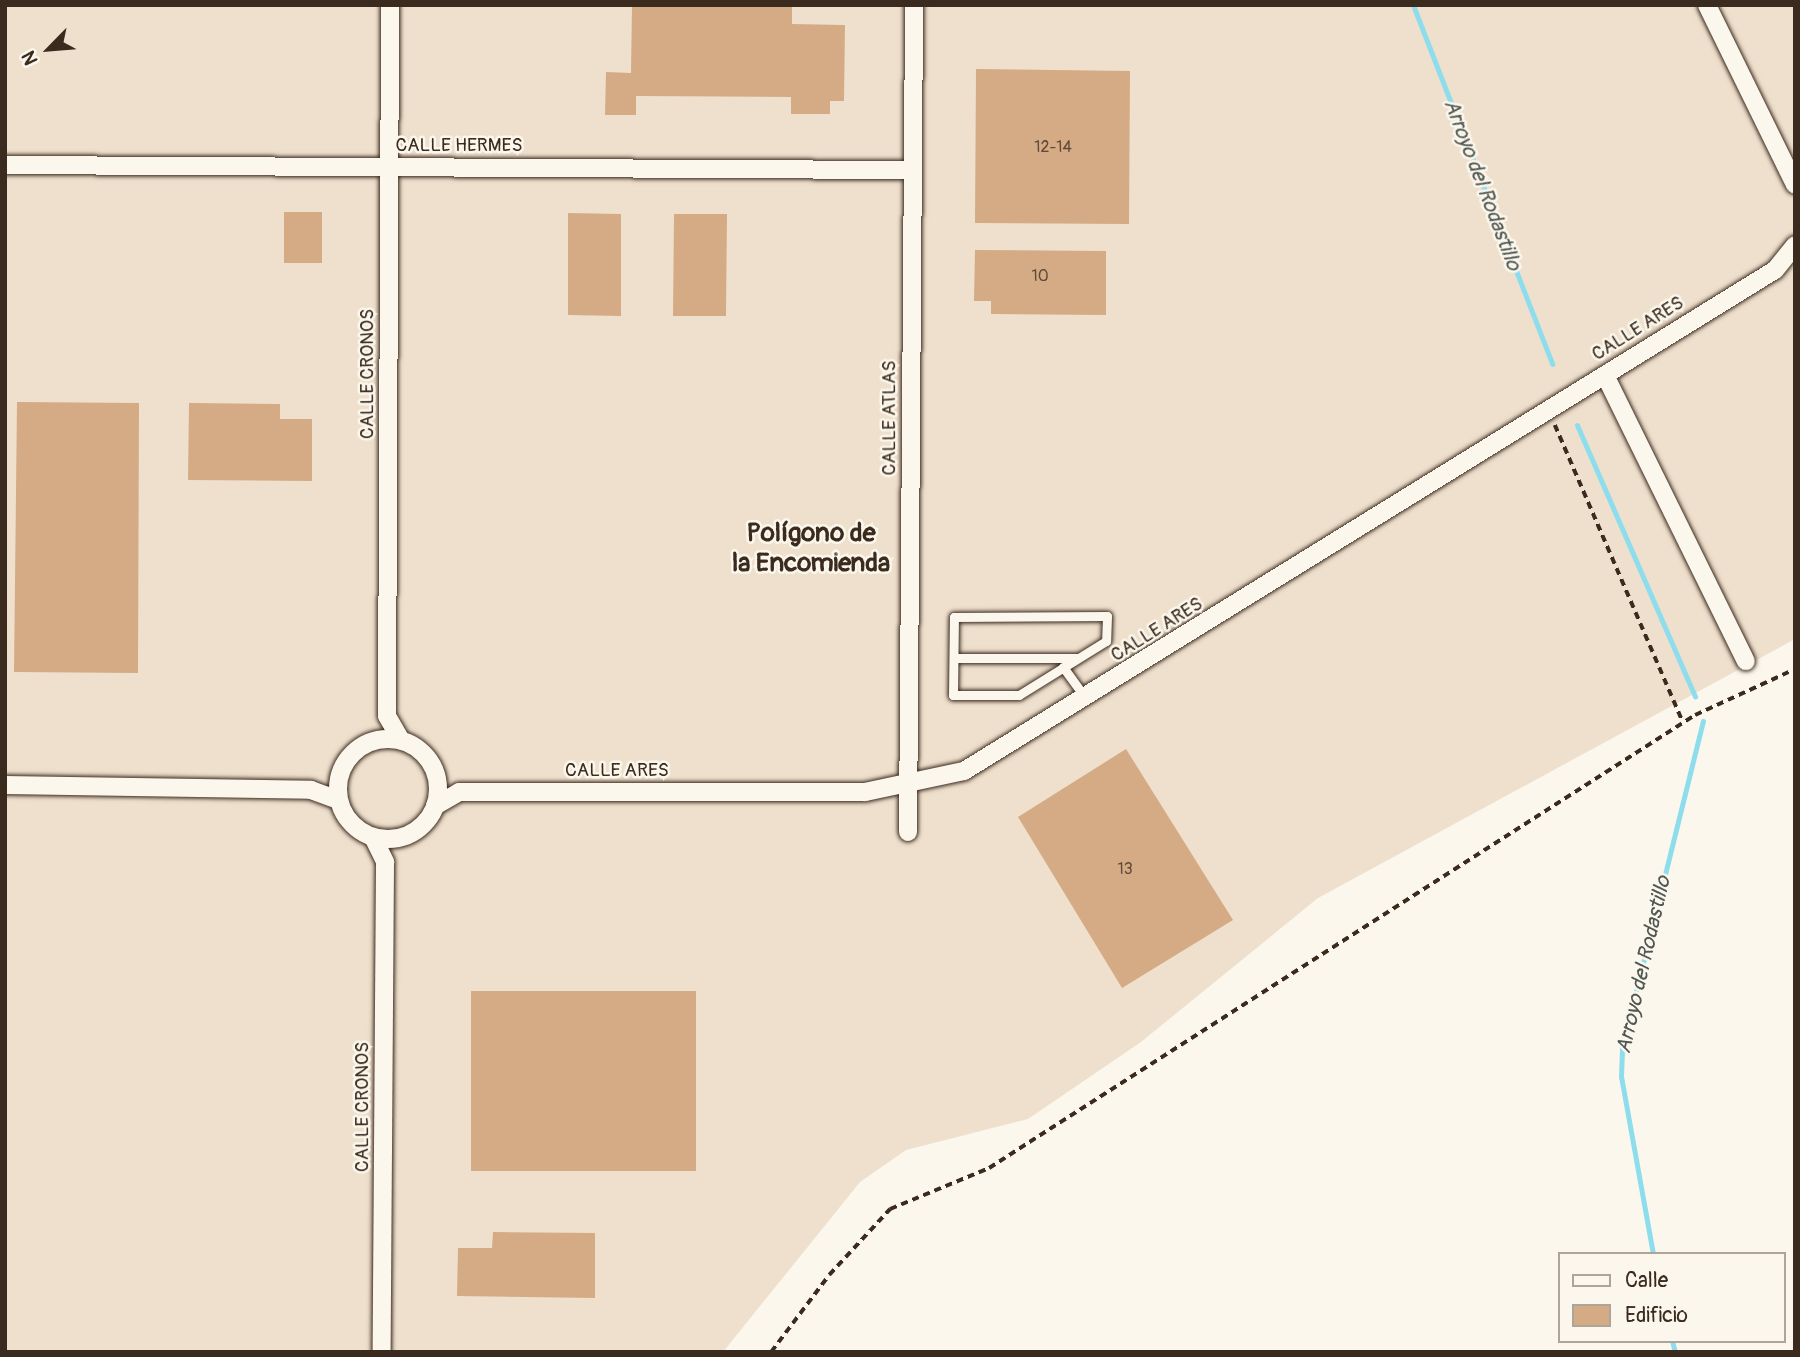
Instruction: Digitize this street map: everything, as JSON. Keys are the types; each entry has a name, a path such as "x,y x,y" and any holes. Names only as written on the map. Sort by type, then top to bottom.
{"street":[{"name":"CALLE CRONOS","path":"387,716 390,5"},
{"name":"CALLE ATLAS","path":"908,832 914,5"},
{"path":"1707,5 1795,185"},
{"name":"CALLE HERMES","path":"5,165 913,170"},
{"name":"CALLE ARES","path":"459,792 865,792 910,786 996,756 1775,270 1795,245"},
{"path":"1605,374 1746,661"},
{"path":"375,740 387,716"},
{"path":"387,716 401,740"},
{"path":"385,862 402,837 422,825 435,806 459,792 437,779 421,750 401,740 375,740 352,752 339,774 338,800 351,823 373,837 402,837"},
{"path":"311,790 339,774"},
{"path":"435,806 437,779"},
{"path":"5,785 311,790 338,800"},
{"name":"CALLE CRONOS","path":"373,837 385,862 383,1352"}],"lane":[{"path":"954,617 1107,617 1106,641 1079,658 1019,695 953,695 954,617"},
{"path":"954,658 1079,658"},
{"path":"1063,667 1087,699"}],"path":[{"path":"1548,410 1683,722"},
{"path":"771,1352 829,1275 890,1209 989,1168 1683,722 1795,669"}],"shaded area":[{"path":"5,5 1795,5 1795,639 1318,898 1141,1042 1028,1119 906,1150 860,1182 723,1352 5,1352"}],"building":[{"path":"632,5 792,5 792,24 845,25 844,101 830,101 830,114 791,114 791,97 636,96 636,115 605,115 606,72 631,73"},
{"path":"976,69 1130,71 1129,224 975,223"},
{"path":"284,212 322,212 322,263 284,263"},
{"path":"568,213 621,214 621,316 568,315"},
{"path":"674,214 727,214 726,316 673,316"},
{"path":"975,250 1106,251 1106,315 991,314 991,301 974,301"},
{"path":"17,402 139,403 138,673 14,672"},
{"path":"189,403 280,404 280,419 312,419 312,481 188,480"},
{"path":"1126,749 1233,920 1122,988 1018,817"},
{"path":"471,991 696,991 696,1171 471,1171"},
{"path":"493,1232 595,1233 595,1298 457,1296 458,1248 492,1248"}],"waterway":[{"name":"Arroyo del Rodastillo","path":"1413,5 1552,364"},
{"name":"Arroyo del Rodastillo","path":"1577,425 1695,696"},
{"name":"Arroyo del Rodastillo","path":"1653,1252 1621,1077 1622,1048 1703,721"},
{"name":"Arroyo del Rodastillo","path":"1673,1343 1675,1352"}],"district":[{"name":"Polígono de la Encomienda","path":"811,549"}]}
